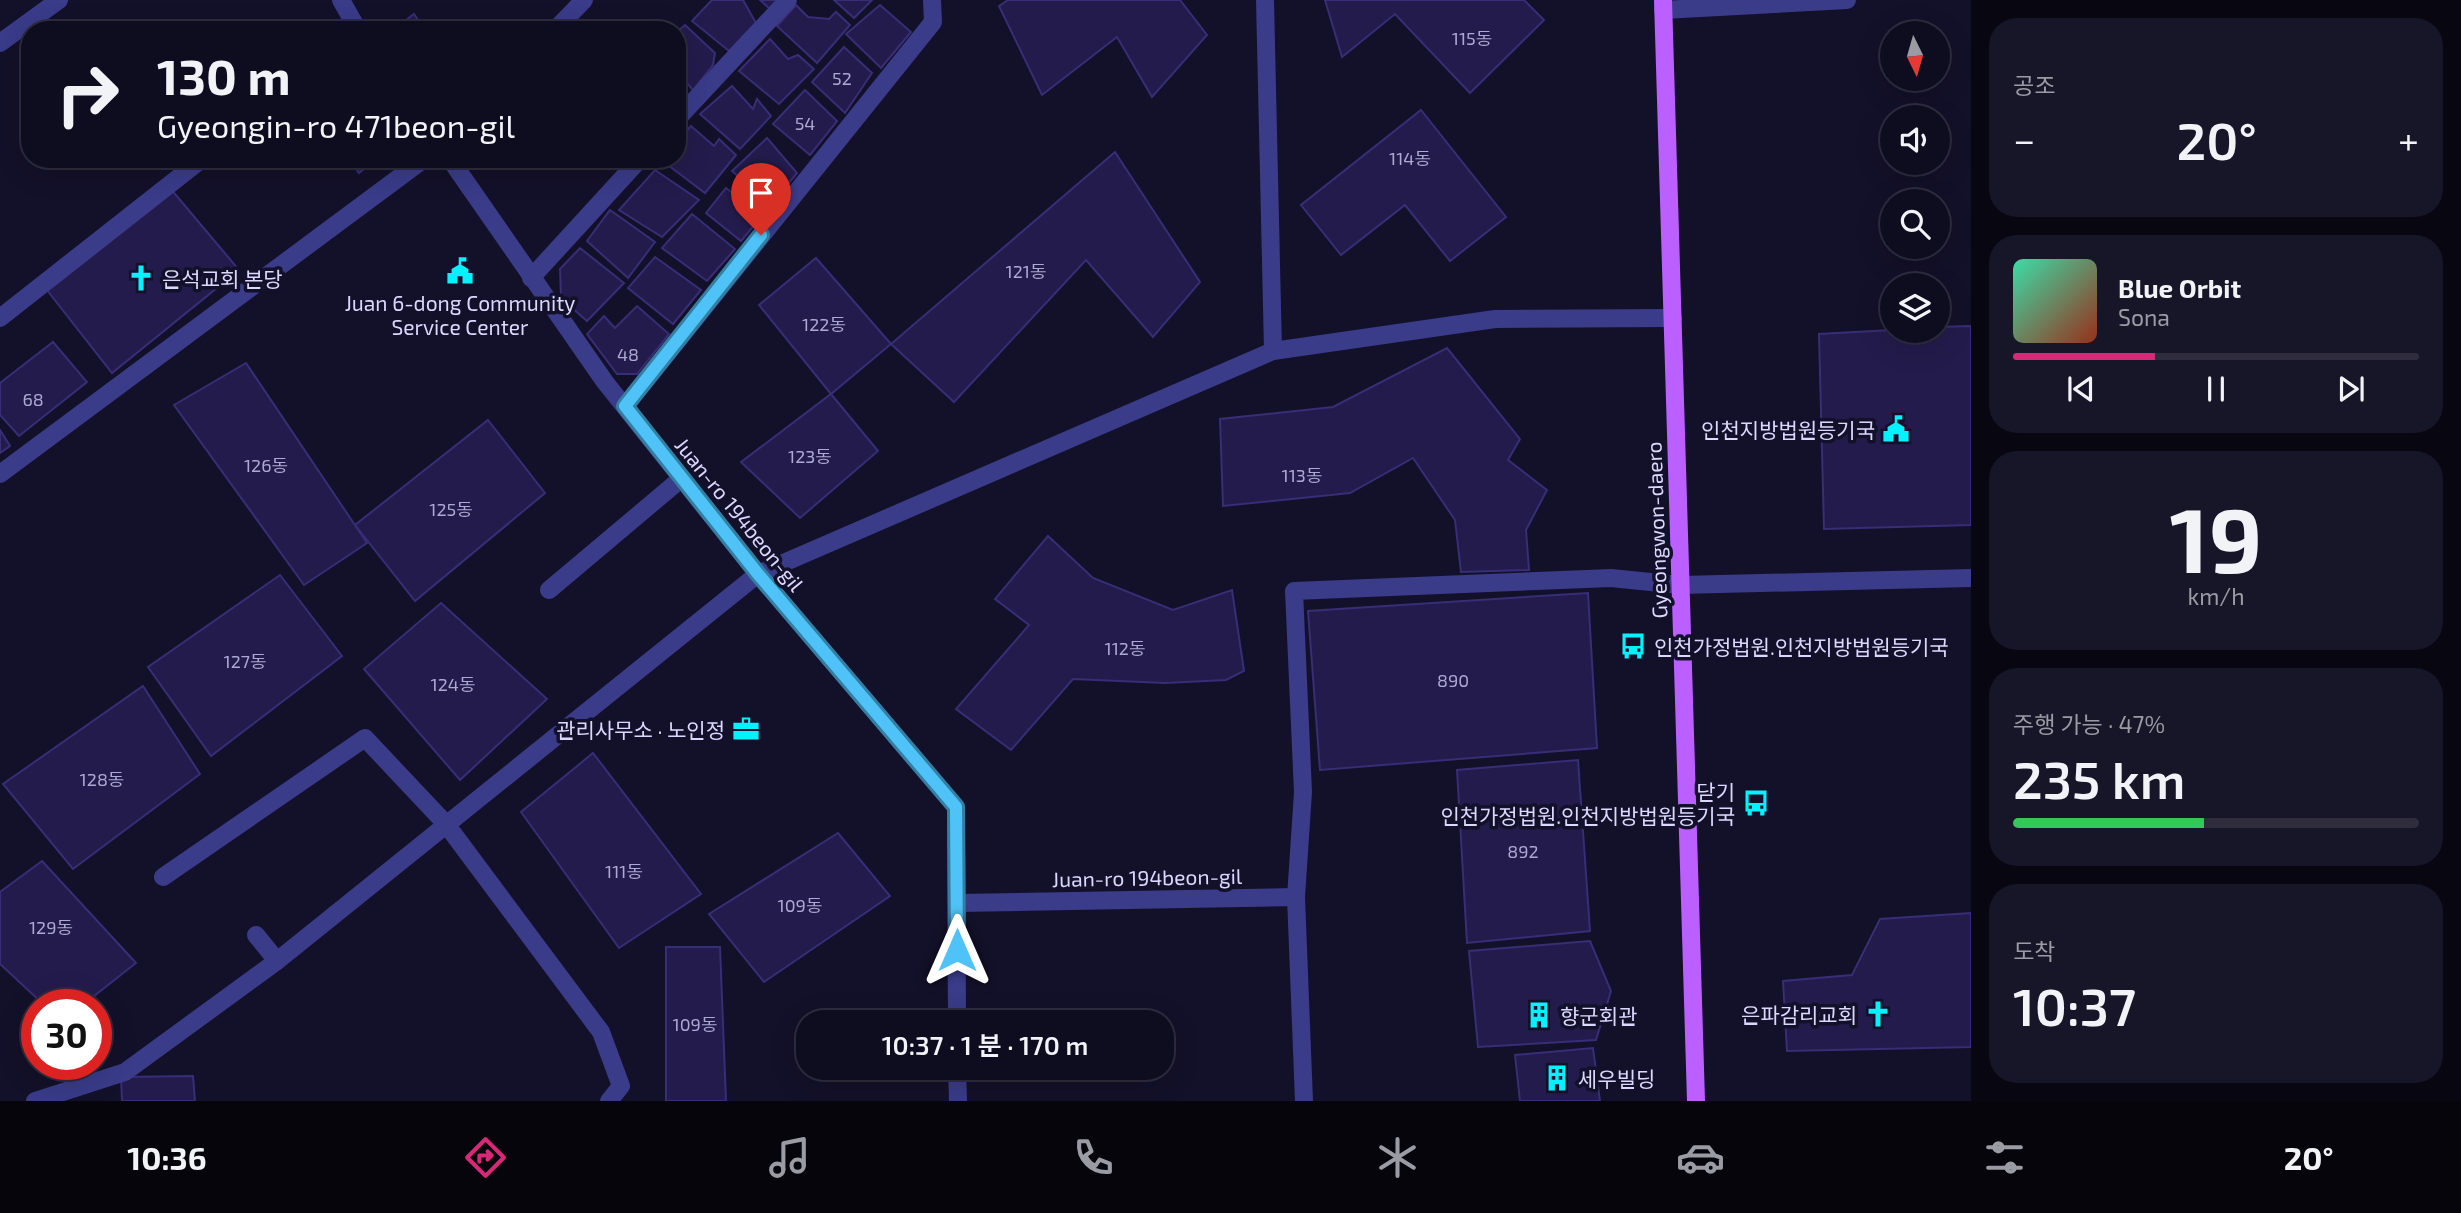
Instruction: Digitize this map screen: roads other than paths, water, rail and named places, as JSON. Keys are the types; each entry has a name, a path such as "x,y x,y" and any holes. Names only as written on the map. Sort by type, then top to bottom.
{"main road":[{"name":"Gyeongwon-daero","path":"1663,5 1696,1101"}],"street":[{"path":"30,21 59,0"},
{"path":"341,0 353,21"},
{"path":"564,21 584,0"},
{"path":"686,109 788,0"},
{"path":"625,406 933,22 932,0"},
{"path":"1265,0 1273,351"},
{"path":"1663,5 1847,0"},
{"path":"0,43 21,28"},
{"path":"0,318 191,168"},
{"path":"0,474 412,168"},
{"name":"Juan-ro 194beon-gil","path":"456,168 531,278 625,406 758,574 956,807 957,1010"},
{"path":"531,278 632,168"},
{"path":"35,1101 125,1072 277,961 758,574 1273,351 1495,319 1672,318"},
{"path":"549,590 682,478"},
{"path":"1304,1101 1296,897 1303,792 1294,591 1611,578 1681,585 1971,578"},
{"path":"163,877 365,738 446,824 601,1032 621,1086 609,1101"},
{"name":"Juan-ro 194beon-gil","path":"957,903 1296,897"},
{"path":"256,935 277,961"},
{"path":"957,1080 958,1101"}],"place":[{"name":"Juan 6-dong Community Service Center","path":"460,271"},
{"name":"은석교회 본당","path":"141,278"},
{"name":"인천지방법원등기국","path":"1896,429"},
{"name":"인천가정법원.인천지방법원등기국","path":"1633,646"},
{"name":"관리사무소 · 노인정","path":"746,729"},
{"name":"닫기 인천가정법원.인천지방법원등기국","path":"1756,803"},
{"name":"은파감리교회","path":"1878,1014"},
{"name":"향군회관","path":"1539,1015"},
{"name":"세우빌딩","path":"1557,1078"}]}
